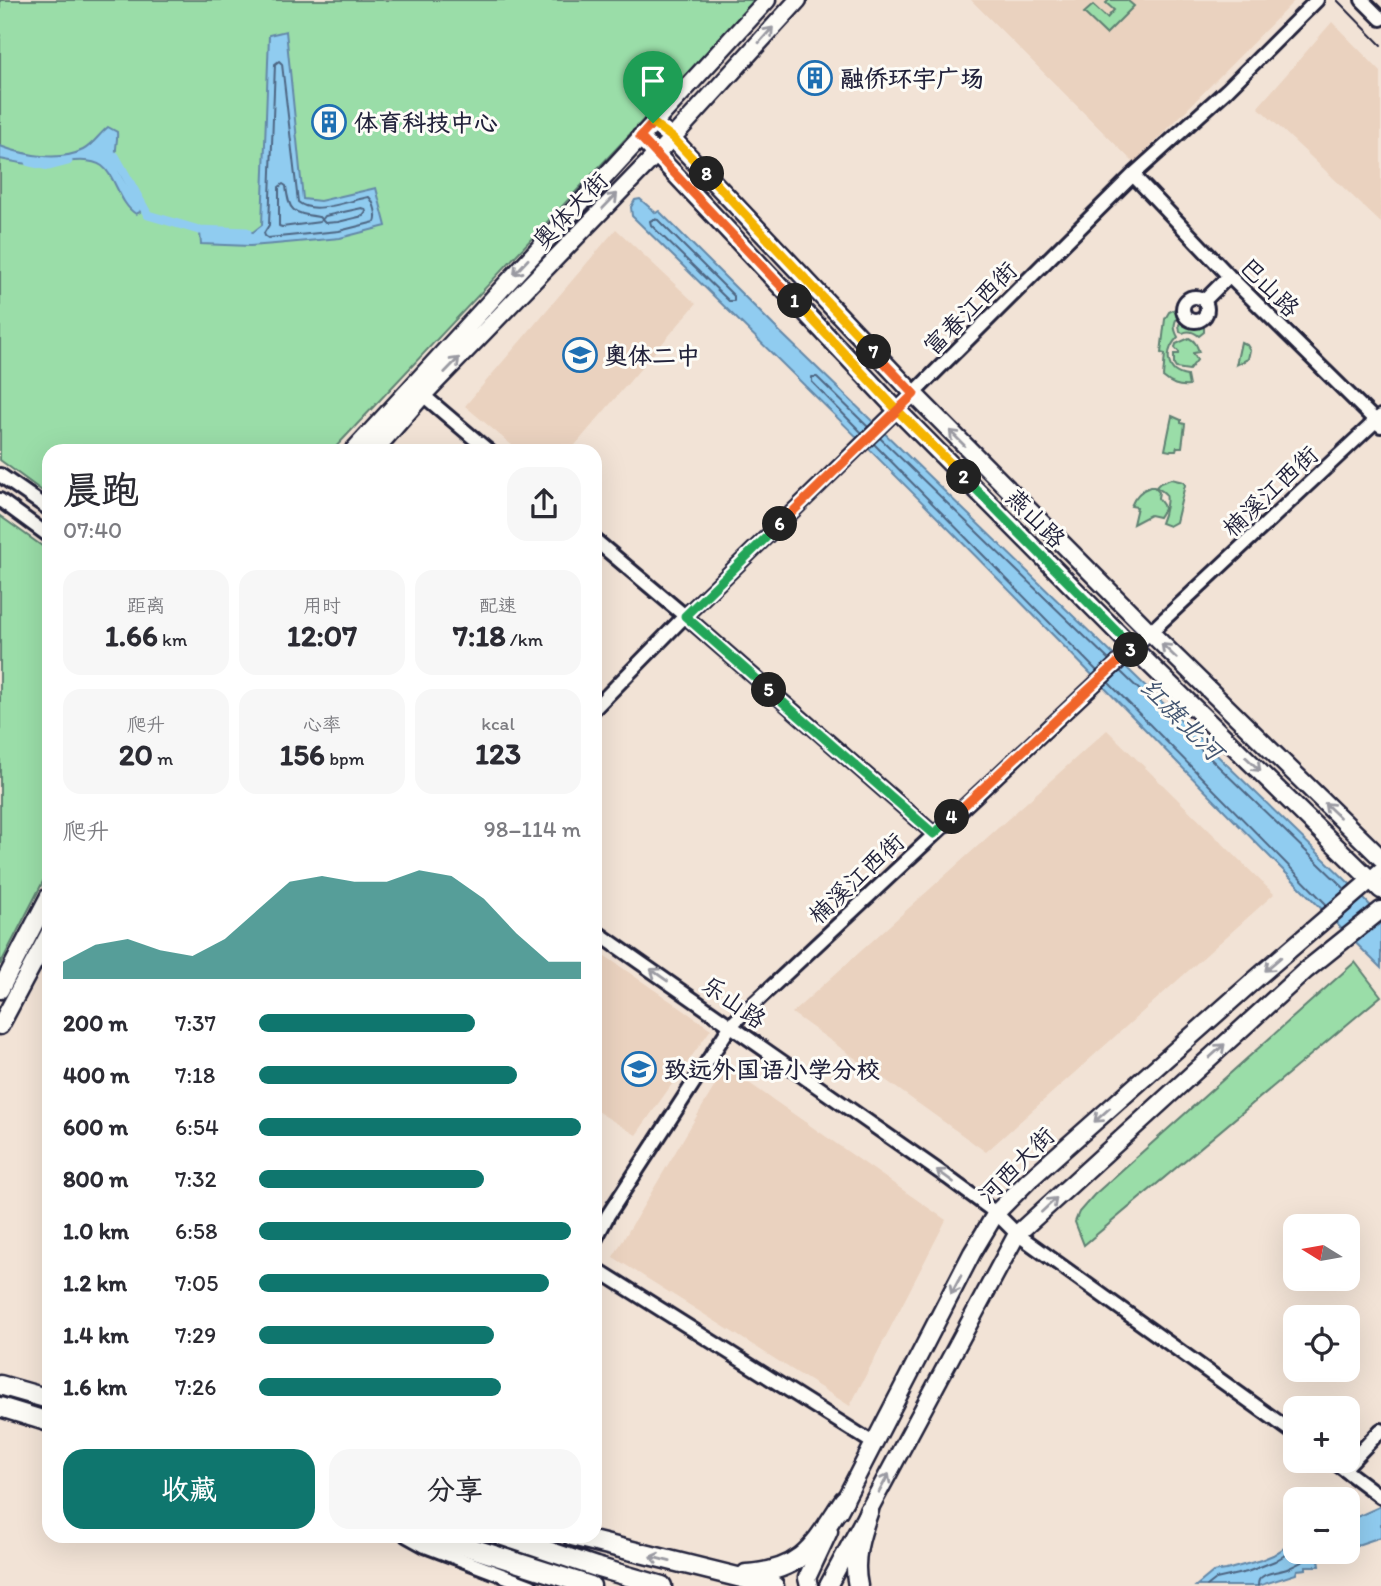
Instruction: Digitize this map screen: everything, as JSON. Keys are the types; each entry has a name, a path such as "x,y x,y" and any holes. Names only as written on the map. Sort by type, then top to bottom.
{"highway":[{"path":"0,1382 42,1396"},
{"path":"0,1407 42,1420"},
{"path":"725,1574 761,1573 797,1560 812,1547 844,1500"},
{"path":"858,1586 857,1551 869,1510"},
{"path":"456,1543 591,1586"},
{"path":"524,1543 663,1586"},
{"path":"600,1543 774,1586"}],"main road":[{"name":"奥体大街","path":"359,444 767,0"},
{"name":"奥体大街","path":"380,444 423,396 673,138 799,0"},
{"name":"燕山路","path":"653,123 673,138 914,394 1150,632 1381,858"},
{"name":"燕山路","path":"640,137 897,410 1133,648 1378,880"},
{"name":"河西大街","path":"809,1586 807,1578 844,1500 972,1253 996,1213 1028,1181 1325,920 1348,900 1378,880"},
{"path":"0,990 42,909"},
{"name":"河西大街","path":"828,1586 1017,1234 1305,971 1381,910"},
{"path":"0,1026 42,947"}],"street":[{"name":"富春江西街","path":"602,701 1133,175 1227,90 1317,0"},
{"path":"1362,0 1381,19"},
{"name":"巴山路","path":"1133,175 1229,276 1379,421"},
{"path":"1204,301 1229,276"},
{"path":"423,396 480,444"},
{"name":"楠溪江西街","path":"602,1227 730,1025 1379,421"},
{"path":"0,475 42,504"},
{"path":"0,500 42,531"},
{"path":"602,546 934,834"},
{"name":"乐山路","path":"602,936 996,1213 1017,1234 1283,1425"},
{"path":"602,1272 873,1443"},
{"path":"1360,1452 1381,1430"},
{"path":"1349,1473 1379,1496"},
{"path":"420,1543 531,1586"}],"shaded area":[{"path":"971,0 1295,0 1134,163"},
{"path":"1332,22 1381,72 1381,223 1258,107"},
{"name":"奥体二中","path":"616,229 696,304 576,444 511,444 465,406"},
{"path":"1107,730 1274,894 986,1152 792,1013"},
{"name":"致远外国语小学分校","path":"602,954 711,1029 636,1135 602,1114"},
{"path":"726,1067 946,1220 850,1406 613,1257"}],"green space":[{"path":"0,0 756,0 339,444 42,444 42,491 0,460"},
{"path":"1109,0 1127,0 1134,6 1106,34 1084,13 1093,5 1107,18 1114,10 1106,3"},
{"path":"1180,309 1181,313 1175,322 1178,337 1170,349 1169,361 1174,371 1187,376 1189,386 1169,382 1163,377 1165,354 1161,353 1165,319 1169,312"},
{"path":"1182,318 1194,324 1204,320 1204,332 1199,336 1191,332 1180,332"},
{"path":"1189,338 1199,352 1193,353 1197,360 1189,370 1176,368 1174,354 1179,352 1175,348 1176,344"},
{"path":"1241,342 1250,350 1248,359 1236,365"},
{"path":"1172,416 1185,424 1182,447 1170,451 1165,450"},
{"path":"1171,479 1185,485 1176,522 1169,526 1161,523 1166,496 1156,487"},
{"path":"1150,487 1159,492 1158,498 1164,509 1159,517 1150,515 1133,524 1137,507 1131,506 1139,494"},
{"path":"0,516 42,546 42,884 0,965"},
{"path":"1355,962 1381,996 1084,1245 1075,1222 1079,1212 1094,1195"}],"water":[{"path":"286,31 303,199 320,201 376,188 386,226 340,238 250,246 201,244 200,232 253,232 262,225 269,35"},
{"path":"108,127 117,132 116,153 119,169 141,203 140,212 136,214 125,204 107,171 95,163 78,161 28,164 0,159 0,146 42,156 74,154 87,148"},
{"path":"640,199 656,213 659,211 778,330 1351,885 1381,917 1381,968 945,526 632,216 631,207 635,200"},
{"path":"1381,1506 1381,1537 1360,1544 1360,1516"},
{"path":"1283,1549 1283,1564 1320,1566 1306,1566 1306,1569 1297,1570 1296,1574 1258,1586 1196,1586 1213,1572 1273,1555"}],"waterway":[{"path":"106,156 115,156 148,215 199,230 247,232"},
{"path":"30,162 49,166 68,161"}],"tram line":[{"path":"1337,0 1381,45"}],"place":[{"name":"融侨环宇广场","path":"815,78"},
{"name":"体育科技中心","path":"329,122"},
{"name":"奥体二中","path":"580,355"},
{"name":"致远外国语小学分校","path":"639,1069"}],"route":[{"path":"653,123 640,137 897,410 1133,648 934,834 685,616 860,447 897,410 914,394 673,138 653,123"}],"water label":[{"name":"红旗北河","path":"1182,719"}]}
